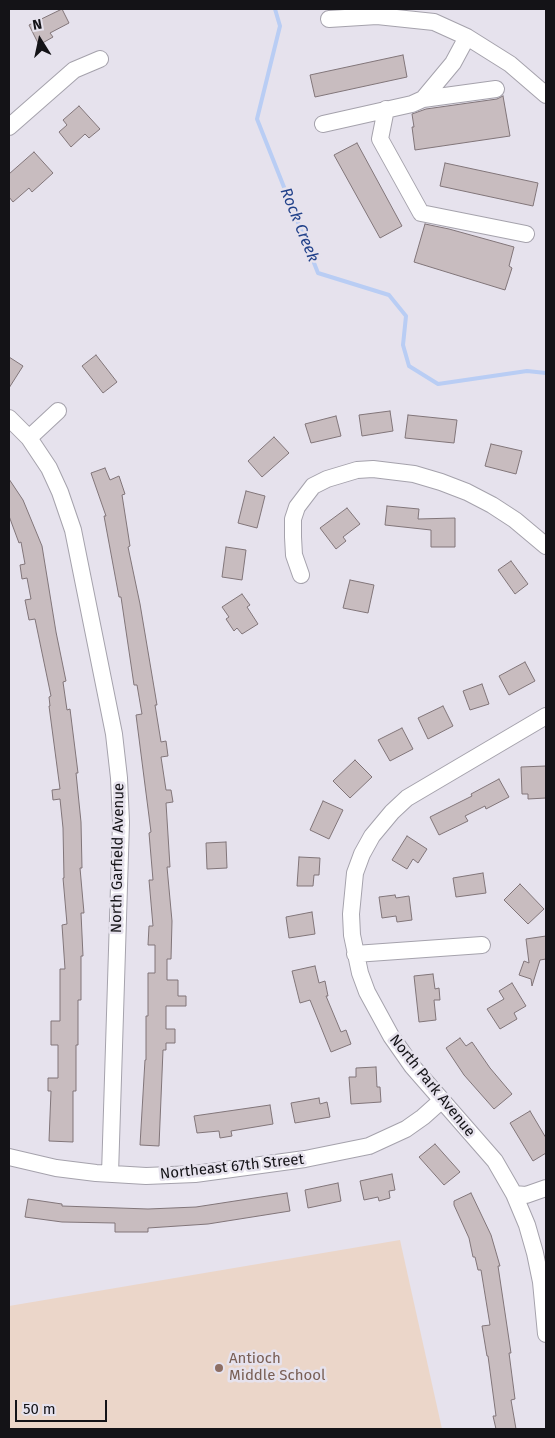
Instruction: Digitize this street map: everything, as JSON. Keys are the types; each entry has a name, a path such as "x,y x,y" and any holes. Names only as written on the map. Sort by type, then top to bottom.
{"street":[{"path":"329,19 436,15 467,38 510,64 546,95"},
{"path":"423,99 454,63 467,38"},
{"path":"9,128 74,70 100,59"},
{"path":"323,124 412,104 423,99 496,89"},
{"path":"386,109 380,139 421,213 526,234"},
{"path":"29,438 58,411"},
{"name":"North Garfield Avenue","path":"9,418 29,438 49,468 60,492 73,530 109,708 119,778 121,822 110,1174"},
{"path":"301,575 294,555 293,520 296,507 313,486 328,478 358,470 373,469 414,474 467,492 515,520 546,546"},
{"name":"North Park Avenue","path":"546,716 407,798 385,819 369,842 355,873 351,914 355,954 367,992 391,1036 412,1066 494,1161 514,1194 527,1225 535,1253 541,1282 546,1334"},
{"path":"355,954 482,945"},
{"name":"Northeast 67th Street","path":"9,1157 56,1168 146,1176 195,1174 305,1160 368,1146 406,1128 442,1100"},
{"path":"514,1194 526,1195 546,1188"}],"shaded area":[{"name":"Antioch Middle School","path":"400,1240 442,1429 9,1429 9,1306"}],"building":[{"path":"62,9 69,23 50,33 53,37 39,45 29,25"},
{"path":"403,55 407,77 315,97 310,75"},
{"path":"503,96 510,136 415,150 412,114 426,109 497,99"},
{"path":"79,106 100,129 89,138 85,134 71,147 59,132 67,125 63,120"},
{"path":"357,143 402,226 380,238 334,155"},
{"path":"34,152 53,173 32,192 29,188 13,202 9,197 9,174"},
{"path":"445,163 538,183 533,206 440,186"},
{"path":"425,224 514,247 509,266 512,268 505,290 414,262"},
{"path":"96,355 117,382 103,393 82,366"},
{"path":"9,357 23,366 9,388"},
{"path":"390,411 393,431 362,436 359,415"},
{"path":"408,415 457,420 454,443 405,438"},
{"path":"336,416 341,436 311,443 305,424"},
{"path":"274,437 289,453 262,477 248,461"},
{"path":"491,444 522,451 516,474 485,466"},
{"path":"105,468 110,480 119,476 125,494 122,495 130,546 128,547 140,604 157,705 155,705 161,742 166,741 168,756 161,757 166,790 171,790 173,802 166,803 170,867 167,867 172,921 171,959 167,959 167,980 178,980 178,996 186,996 186,1006 166,1006 166,1029 175,1029 175,1043 166,1043 166,1050 163,1050 159,1146 140,1145 146,1060 148,973 155,973 155,945 148,945 149,926 153,926 149,880 153,880 149,833 151,832 136,715 142,714 137,685 134,685 121,597 119,597 104,516 106,516 91,473"},
{"path":"9,479 23,500 42,546 66,681 63,682 67,710 70,709 78,773 76,773 81,822 82,868 80,868 84,913 81,913 83,956 81,956 81,1000 78,1000 76,1091 73,1091 73,1142 49,1141 51,1091 48,1091 48,1078 58,1078 58,1045 51,1045 51,1021 60,1021 60,969 65,969 62,925 67,924 63,878 63,828 60,799 53,800 52,790 60,789 49,706 49,697 51,696 35,619 29,620 25,600 31,599 27,578 22,579 20,565 25,564 21,542 19,543 9,516"},
{"path":"246,491 265,496 257,528 238,523"},
{"path":"387,506 419,509 418,519 455,518 455,547 431,547 431,530 385,525"},
{"path":"347,508 360,524 343,537 346,541 336,549 320,528"},
{"path":"226,547 246,550 242,580 222,577"},
{"path":"511,561 528,584 515,594 498,570"},
{"path":"350,580 374,585 368,613 343,608"},
{"path":"242,594 250,605 247,607 258,624 242,634 237,628 234,631 226,619 229,617 222,607"},
{"path":"525,662 535,681 509,695 499,676"},
{"path":"482,684 489,704 470,710 463,691"},
{"path":"443,706 453,726 428,739 418,718"},
{"path":"402,728 413,749 390,761 378,740"},
{"path":"355,760 372,777 350,798 333,781"},
{"path":"546,766 546,798 528,799 528,794 522,794 521,767"},
{"path":"499,779 509,797 486,809 485,806 465,816 468,821 439,835 430,817 472,796 471,794"},
{"path":"323,801 343,810 329,839 310,830"},
{"path":"407,836 427,849 418,863 413,859 407,869 392,860"},
{"path":"226,842 227,868 207,869 206,843"},
{"path":"299,857 320,858 319,875 314,875 313,886 297,886"},
{"path":"483,873 486,893 456,897 453,878"},
{"path":"520,884 544,909 528,924 504,900"},
{"path":"395,895 396,898 409,896 412,920 397,922 396,916 382,918 379,897"},
{"path":"312,912 315,934 289,938 286,917"},
{"path":"546,936 546,959 540,960 532,986 531,979 519,975 524,961 529,963 526,939"},
{"path":"315,966 319,983 325,981 328,996 326,996 341,1032 346,1030 351,1044 331,1052 310,1000 300,1003 292,971"},
{"path":"433,974 435,989 439,988 440,1000 434,1000 436,1020 419,1022 414,976"},
{"path":"512,983 526,1006 514,1013 517,1019 500,1029 487,1009 504,999 499,991"},
{"path":"460,1038 466,1046 472,1042 490,1068 512,1094 494,1109 464,1075 446,1048"},
{"path":"376,1067 377,1087 380,1087 381,1102 351,1104 349,1077 356,1077 356,1068"},
{"path":"319,1098 320,1104 327,1102 330,1117 295,1123 291,1103"},
{"path":"270,1105 273,1124 231,1131 232,1136 220,1138 219,1131 197,1133 194,1116"},
{"path":"530,1111 546,1138 546,1153 533,1161 510,1123"},
{"path":"435,1144 460,1172 444,1185 419,1157"},
{"path":"392,1174 395,1190 389,1191 390,1198 379,1201 378,1197 364,1200 360,1181"},
{"path":"338,1183 341,1201 308,1208 305,1190"},
{"path":"287,1193 290,1211 208,1224 148,1228 148,1232 115,1232 115,1223 62,1222 25,1217 28,1199 62,1204 62,1206 148,1209 196,1207"},
{"path":"471,1193 491,1235 500,1266 498,1266 511,1353 509,1353 515,1399 511,1400 516,1429 496,1429 493,1416 496,1416 482,1326 490,1325 481,1270 478,1270 469,1238 454,1205 454,1201"}],"waterway":[{"name":"Rock Creek","path":"275,9 280,26 257,119 318,273 389,295 406,316 403,345 409,366 438,384 527,371 546,373"}],"place":[{"name":"Antioch Middle School","path":"219,1368"}]}
